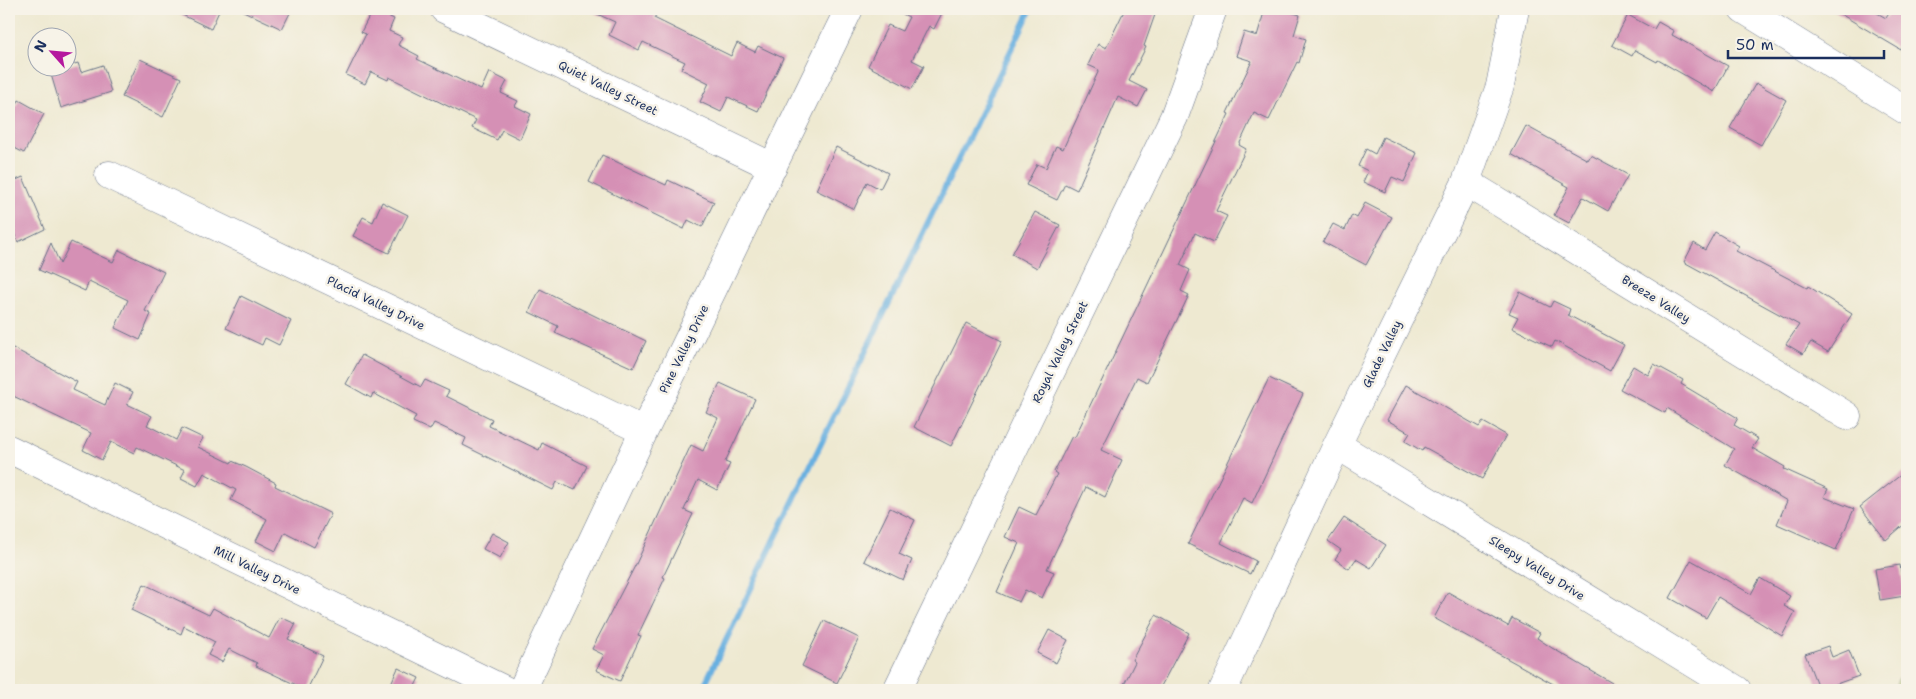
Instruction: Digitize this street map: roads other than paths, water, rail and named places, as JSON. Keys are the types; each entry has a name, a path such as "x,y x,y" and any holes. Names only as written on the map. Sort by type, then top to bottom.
{"street":[{"name":"Quiet Valley Street","path":"444,9 773,167"},
{"name":"Pine Valley Drive","path":"522,690 644,431 849,9"},
{"name":"Royal Valley Street","path":"897,690 1174,117 1213,9"},
{"name":"Glade Valley","path":"1223,690 1337,445 1466,182 1500,86 1515,9"},
{"path":"1743,9 1907,111"},
{"name":"Placid Valley Drive","path":"109,175 644,431"},
{"name":"Breeze Valley","path":"1466,182 1847,416"},
{"name":"Sleepy Valley Drive","path":"1337,445 1737,690"},
{"name":"Mill Valley Drive","path":"9,449 505,690"}],"waterway":[{"path":"702,690 1031,9"}]}
